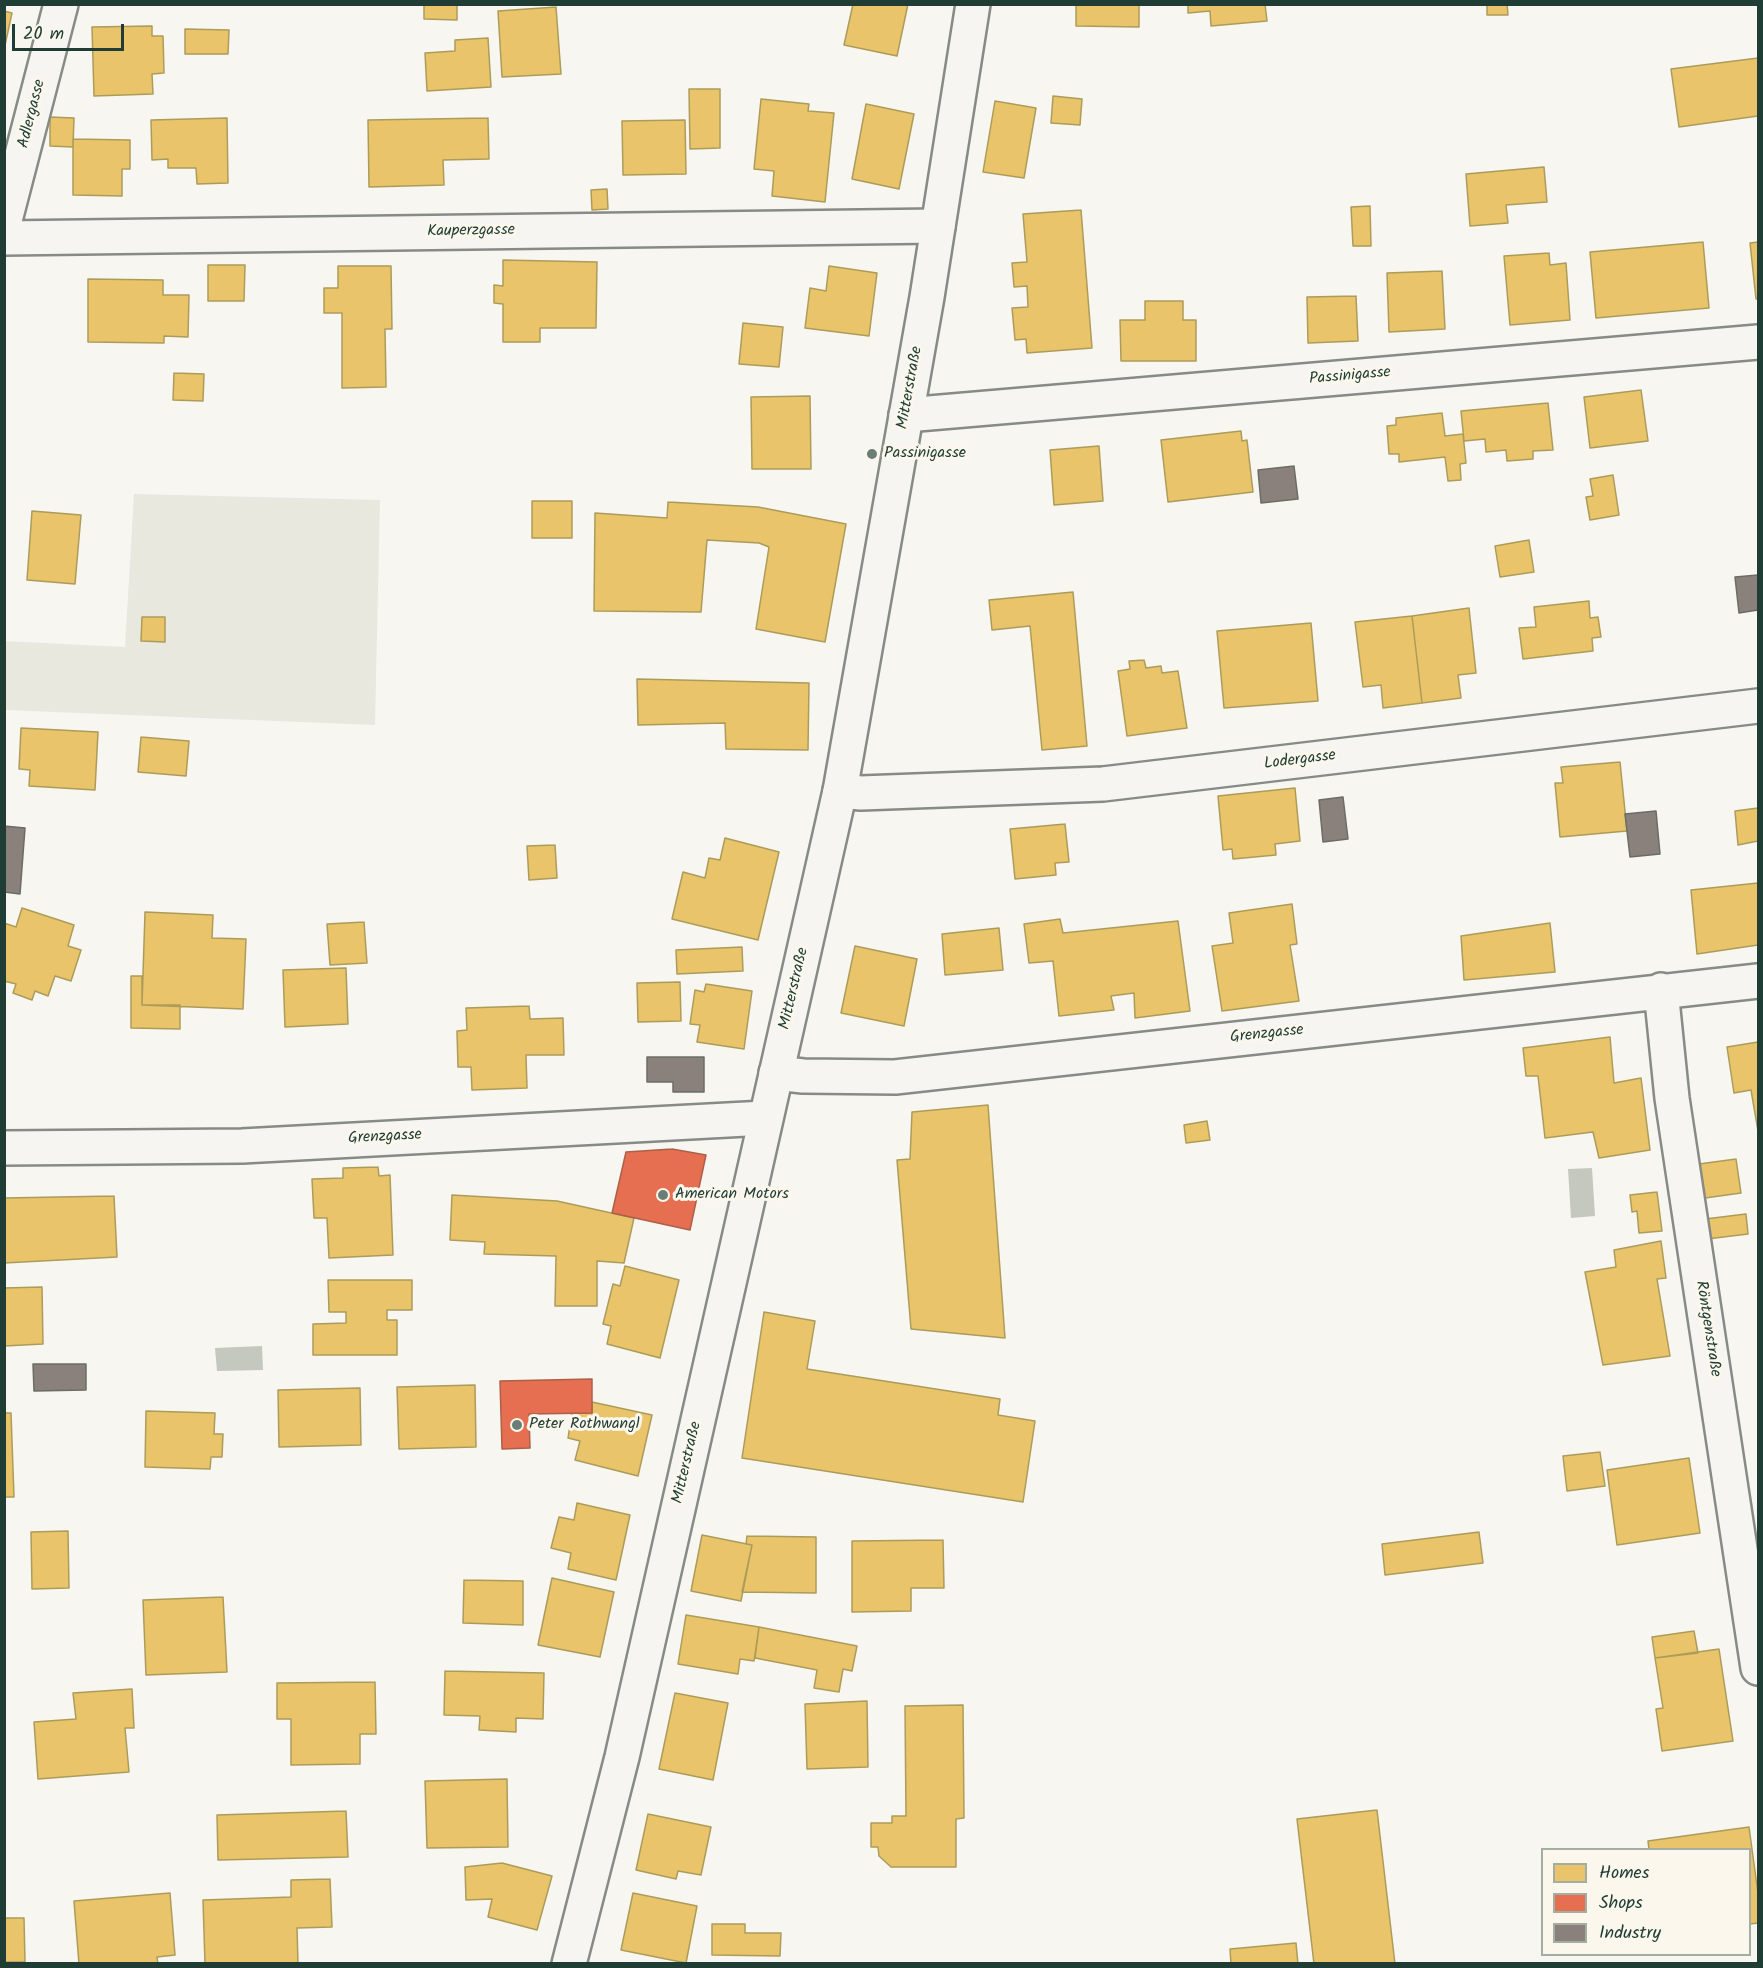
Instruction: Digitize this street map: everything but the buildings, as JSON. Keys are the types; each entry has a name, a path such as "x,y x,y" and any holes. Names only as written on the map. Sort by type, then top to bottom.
{"street":[{"name":"Adlergasse","path":"4,224 61,4"},
{"name":"Mitterstraße","path":"569,1964 622,1757 840,791 927,297 973,4"},
{"name":"Kauperzgasse","path":"4,238 938,226"},
{"name":"Passinigasse","path":"906,415 1758,342"},
{"name":"Lodergasse","path":"840,791 861,794 1103,784 1758,706"},
{"name":"Grenzgasse","path":"776,1073 803,1077 895,1077 1758,981"},
{"name":"Röntgenstraße","path":"1661,990 1672,1098 1758,1668"},
{"name":"Grenzgasse","path":"4,1148 242,1146 765,1119"}],"shaded area":[{"path":"134,494 380,500 375,725 5,710 4,641 125,647"},
{"path":"1592,1168 1595,1216 1571,1218 1568,1169"},
{"path":"262,1346 263,1370 217,1371 215,1348"}],"place":[{"name":"Passinigasse","path":"872,454"},
{"name":"American Motors","path":"663,1195"},
{"name":"Peter Rothwangl","path":"517,1425"}]}
